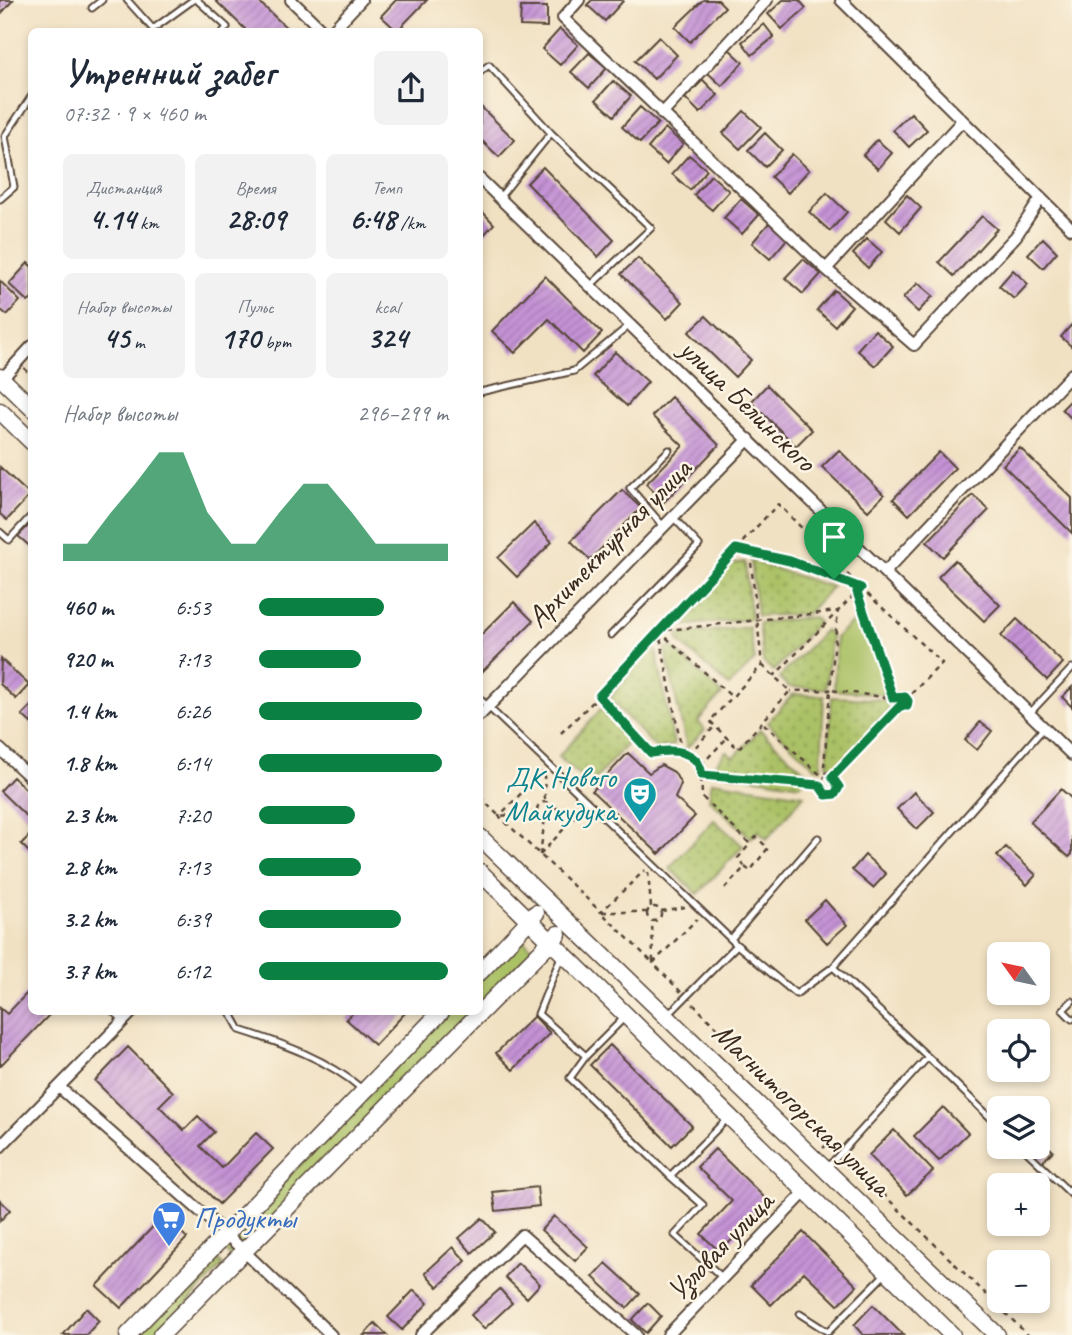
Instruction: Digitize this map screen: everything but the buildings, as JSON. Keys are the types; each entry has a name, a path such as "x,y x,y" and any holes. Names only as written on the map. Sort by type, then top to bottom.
{"main road":[{"path":"1,379 28,404"},
{"path":"0,411 28,438"},
{"name":"Магнитогорская улица","path":"483,840 997,1335"},
{"name":"Магнитогорская улица","path":"483,875 952,1335"},
{"path":"483,969 547,901"},
{"path":"161,1335 243,1251 557,946 568,923"},
{"path":"128,1335 438,1015"}],"street":[{"path":"291,0 320,28"},
{"path":"335,28 361,0"},
{"path":"579,0 563,18 825,269 914,345 1016,236 1041,198"},
{"path":"662,114 767,0"},
{"path":"841,0 961,122 1072,229"},
{"path":"825,269 961,122"},
{"name":"улица Белинского","path":"483,182 886,571 1072,755"},
{"path":"1,379 28,350"},
{"path":"886,571 1072,374"},
{"name":"Архитектурная улица","path":"484,702 664,527 749,439"},
{"path":"0,749 28,775"},
{"path":"0,1147 127,1016"},
{"path":"59,1087 226,1234 331,1335"},
{"name":"Узловая улица","path":"668,1335 807,1190"},
{"path":"421,1335 522,1235 636,1335"}],"lane":[{"path":"92,8 102,0"},
{"path":"127,0 152,28"},
{"path":"154,28 195,0 226,28"},
{"path":"483,70 489,65 551,134 650,228 589,287"},
{"path":"0,199 14,187 5,136 28,102"},
{"path":"499,198 551,134"},
{"path":"483,391 575,371 630,325"},
{"path":"664,527 630,488 669,450"},
{"path":"611,635 699,545 673,517"},
{"path":"0,531 9,540 28,519"},
{"path":"1029,713 1072,668"},
{"path":"484,702 737,945 796,994 833,967 1044,728"},
{"path":"731,939 818,838"},
{"path":"666,1017 737,945"},
{"path":"557,946 538,1014 586,1056"},
{"path":"833,967 987,1114"},
{"path":"1072,1001 1063,1010 1072,1019"},
{"path":"232,1015 240,1030 281,1043 340,1071 364,1091"},
{"path":"626,1016 586,1056 570,1078 703,1205 675,1235 723,1278"},
{"path":"825,1170 928,1057"},
{"path":"670,1176 730,1116"},
{"path":"1035,1159 1072,1195"},
{"path":"800,1314 828,1332 888,1271"}],"path":[{"path":"561,733 599,696 778,504 861,588 942,663 907,698 830,690 790,691 762,665 750,552"},
{"path":"736,549 790,561 861,588"},
{"path":"774,676 861,588"},
{"path":"857,592 893,698"},
{"path":"660,631 838,611"},
{"path":"828,777 824,767 838,611"},
{"path":"660,631 732,697"},
{"path":"660,631 682,752"},
{"path":"762,665 710,721 738,749 790,691"},
{"path":"599,696 651,753 672,750 682,752 689,754 701,765 702,797 750,844"},
{"path":"702,775 819,785 900,706 907,706 907,698"},
{"path":"899,699 900,706"},
{"path":"763,723 839,787 835,794 826,795 819,785"},
{"path":"689,754 715,726"},
{"path":"701,765 727,738"},
{"path":"544,770 553,780"},
{"path":"544,770 545,802"},
{"path":"499,816 544,770"},
{"path":"572,799 582,809"},
{"path":"483,800 653,963 841,1153 1028,1335"},
{"path":"545,802 553,808 582,809"},
{"path":"538,812 539,805 545,802"},
{"path":"545,818 551,815 553,808"},
{"path":"540,855 582,809"},
{"path":"499,816 538,812 545,818"},
{"path":"540,855 545,818"},
{"path":"756,837 768,848 750,871 745,867 737,858 756,837"},
{"path":"601,912 648,867"},
{"path":"648,867 655,875"},
{"path":"647,912 651,907 648,867"},
{"path":"725,888 745,867"},
{"path":"653,963 698,918 679,899"},
{"path":"651,907 660,911 687,907"},
{"path":"653,921 659,919 660,911"},
{"path":"601,912 647,912"},
{"path":"647,912 653,921 653,963"},
{"path":"813,1158 830,1142"}],"green space":[{"path":"751,561 832,587 807,614 757,616"},
{"path":"745,562 751,619 679,626 679,619 732,564"},
{"path":"862,614 885,678 887,695 834,690 836,637"},
{"path":"813,617 818,622 774,671 763,662 759,623"},
{"path":"749,627 755,660 729,686 679,642 678,635"},
{"path":"825,630 831,635 826,689 789,687 779,678"},
{"path":"655,644 674,745 657,749 609,698"},
{"path":"671,646 722,694 698,721 705,730 687,748 665,649"},
{"path":"793,694 824,696 821,768 815,767 767,723"},
{"path":"832,697 889,700 890,708 837,765 827,766"},
{"path":"602,708 634,736 590,785 558,757"},
{"path":"760,730 808,774 800,785 710,771 726,751 734,757"},
{"path":"712,781 804,795 767,839 758,831 751,838 709,799"},
{"path":"714,820 743,846 698,894 669,868"},
{"path":"521,938 534,950 483,1002 483,977"},
{"path":"446,1015 470,1015 232,1258 220,1246"},
{"path":"213,1256 223,1265 157,1335 137,1335"}],"place":[{"name":"ДК Нового Майкудука","path":"640,824"},
{"name":"Продукты","path":"169,1248"}],"route":[{"path":"736,549 790,561 834,579 861,588 857,592 893,698 905,697 909,704 905,708 900,706 832,777 836,779 839,787 835,794 830,796 822,793 819,785 702,775 701,765 689,754 672,750 651,753 599,696 736,549"}]}
